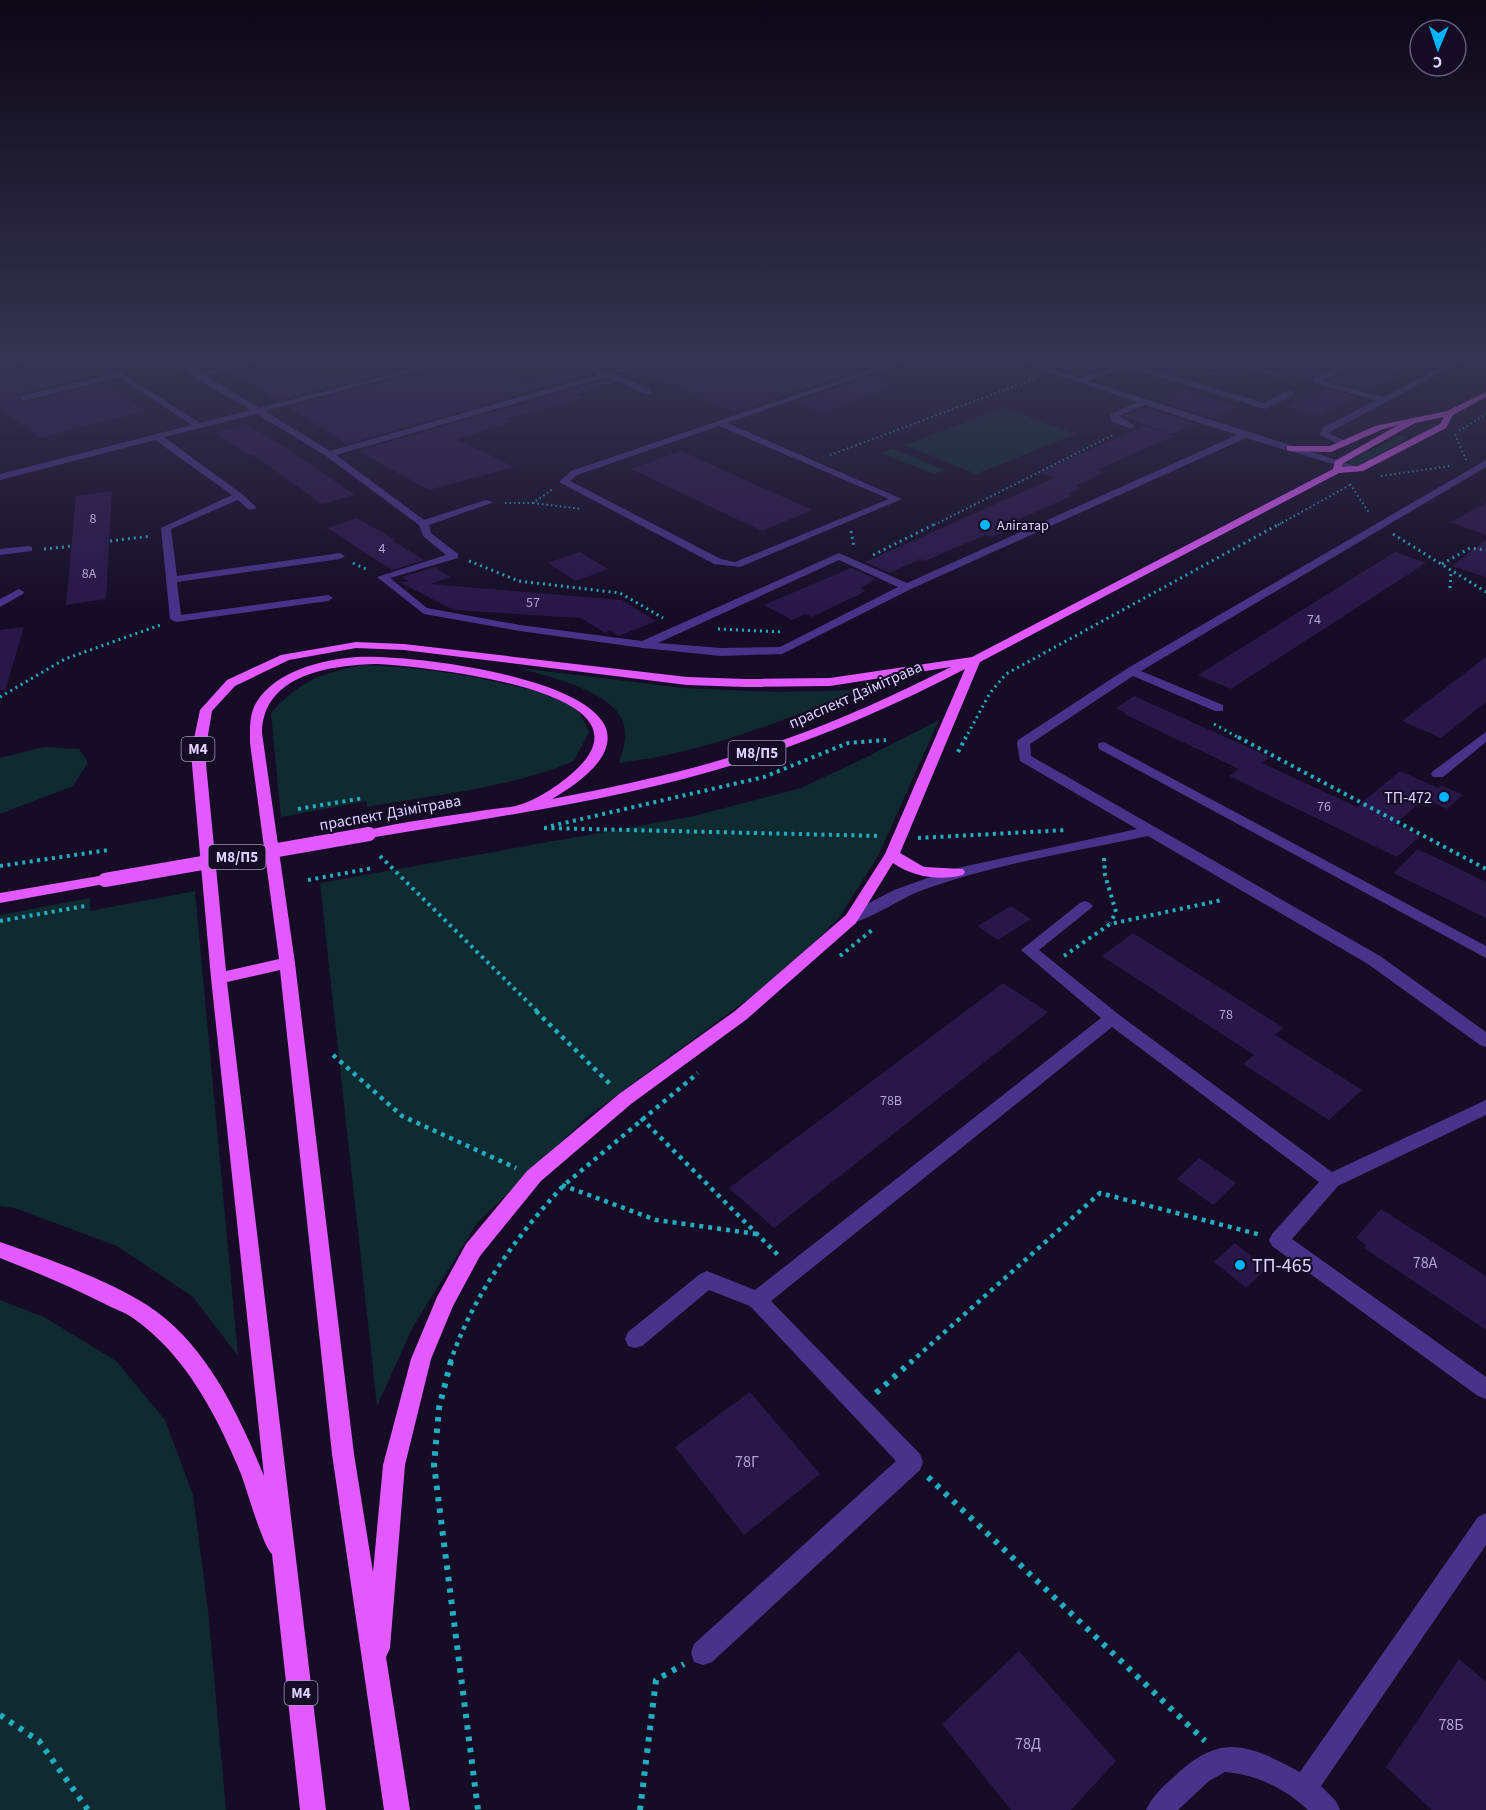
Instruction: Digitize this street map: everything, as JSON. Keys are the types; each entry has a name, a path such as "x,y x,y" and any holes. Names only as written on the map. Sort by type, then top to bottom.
{"main road":[{"path":"1290,448 1320,450 1350,441"},
{"name":"праспект Дзімітрава","path":"0,898 527,807 667,778 790,743 878,706 975,660 1337,466 1378,441"},
{"path":"1360,469 1413,441"},
{"name":"М4","path":"313,1810 289,1575 219,978 198,753 206,710 231,683 285,657 356,645 404,647 687,681 745,683 830,681 975,660"},
{"path":"397,1810 343,1454 287,963 256,743 256,722 262,704 273,691 289,680 345,662 378,660 411,662 514,680 578,703 598,725 599,746 593,760 566,785 527,807"},
{"path":"376,1673 394,1466 421,1359 444,1303 473,1250 534,1176 625,1099 741,1015 851,919 895,845 958,704 975,660"},
{"path":"895,845 907,866 928,873 958,872"},
{"path":"219,978 287,963"},
{"path":"0,1250 63,1272 141,1313 184,1351 220,1407 256,1478 289,1575"}],"street":[{"path":"0,477 135,441"},
{"path":"164,441 252,508"},
{"path":"308,441 329,454 423,524 427,534 454,556"},
{"path":"329,454 372,441"},
{"path":"665,441 574,473 564,482 718,562 736,566 897,499 764,441"},
{"path":"382,577 424,611 520,628 643,645 721,652 782,650 907,587 1231,441"},
{"path":"1267,441 1337,466 1360,469"},
{"path":"1339,441 1345,444"},
{"path":"1478,465 1132,671 1023,743 1025,758 1374,960 1486,1041"},
{"path":"239,496 166,528 176,619 328,598"},
{"path":"423,524 489,502"},
{"path":"0,552 33,549"},
{"path":"170,580 340,556"},
{"path":"382,577 454,556"},
{"path":"643,645 839,556 907,587"},
{"path":"0,604 19,592"},
{"path":"1132,671 1219,708"},
{"path":"1438,774 1486,735"},
{"path":"1104,746 1486,953"},
{"path":"851,919 899,894 958,872 1150,831"},
{"path":"1085,906 1029,950 1112,1018 1331,1181"},
{"path":"757,1300 1112,1018"},
{"path":"1486,1107 1331,1181 1279,1240 1486,1389"},
{"path":"635,1339 707,1280 757,1300 912,1462 703,1653"},
{"path":"1304,1788 1486,1525"},
{"path":"1159,1810 1202,1769 1223,1758 1260,1766 1304,1788 1328,1810"}],"path":[{"path":"812,461 865,441"},
{"path":"856,564 1100,441"},
{"path":"1461,441 1478,465"},
{"path":"1383,469 1373,476 1478,465"},
{"path":"489,502 532,503 564,482"},
{"path":"957,753 990,693 1005,674 1356,482"},
{"path":"1350,484 1378,524 1442,564 1451,573 1486,592"},
{"path":"839,556 854,548 850,537 852,517"},
{"path":"110,541 166,534"},
{"path":"33,549 73,546"},
{"path":"1442,564 1470,548 1486,550"},
{"path":"340,556 382,577"},
{"path":"454,556 519,581 620,593 680,629 814,634"},
{"path":"1450,588 1451,573"},
{"path":"0,697 65,659 176,619"},
{"path":"1206,720 1268,751 1433,843 1486,869"},
{"path":"886,740 848,743 764,777 544,828 895,845 919,838 1072,830"},
{"path":"298,809 364,798"},
{"path":"907,866 924,827"},
{"path":"0,866 108,850"},
{"path":"380,856 795,1271"},
{"path":"1093,861 1114,856"},
{"path":"1104,858 1105,875 1116,912 1110,924"},
{"path":"308,880 373,868"},
{"path":"1049,966 1110,924 1222,900"},
{"path":"0,921 85,906"},
{"path":"835,960 881,922"},
{"path":"478,1810 434,1465 438,1408 446,1375 472,1313 499,1266 545,1205 563,1186 706,1065"},
{"path":"860,1407 1100,1193 1279,1240"},
{"path":"912,1462 1223,1758"},
{"path":"640,1810 656,1680 703,1653"},
{"path":"0,1715 39,1741 88,1810"}],"green space":[{"path":"914,441 1057,441 976,474 904,445"},
{"path":"1389,441 1402,441 1358,465 1350,464 1350,461"},
{"path":"891,448 945,470 934,474 880,453"},
{"path":"362,665 455,674 541,692 574,707 589,732 574,761 524,778 366,807 367,801 281,817 271,713 292,693 312,680"},
{"path":"519,668 683,688 777,692 860,690 712,744 619,763 625,731 621,718 612,706 583,689"},
{"path":"939,720 878,856 838,919 782,974 587,1117 477,1223 413,1327 377,1406 320,883 694,816 801,788"},
{"path":"44,747 79,749 88,762 73,786 0,814 0,758"},
{"path":"195,891 238,1356 193,1297 117,1246 15,1208 0,1206 0,915 90,898 90,911"},
{"path":"0,1300 44,1317 116,1361 165,1420 193,1495 208,1610 226,1810 0,1810"}],"building":[{"path":"227,441 275,441 355,495 322,504 252,454 248,455"},
{"path":"391,441 462,441 514,467 429,490 358,451"},
{"path":"1109,441 1162,441 1097,470 1104,473 1075,486 1081,488 1067,494 1071,496 1018,520 1024,523 992,537 985,535 925,561 920,559 890,573 865,562 1054,478 1039,472"},
{"path":"681,451 812,510 762,531 631,469"},
{"path":"112,491 106,599 66,605 76,496"},
{"path":"1486,503 1486,535 1450,522"},
{"path":"357,518 424,560 392,570 327,528"},
{"path":"1486,540 1486,577 1452,566"},
{"path":"580,552 608,569 576,581 548,563"},
{"path":"1395,552 1426,563 1231,689 1198,675"},
{"path":"435,567 451,577 431,584 622,600 656,621 619,636 610,631 605,633 581,618 454,610 399,582 409,582 402,577"},
{"path":"851,568 876,579 860,588 865,591 860,594 812,617 806,614 792,620 764,605"},
{"path":"24,627 5,691 0,690 0,630"},
{"path":"1486,657 1486,702 1441,738 1402,721"},
{"path":"1134,696 1270,757 1262,763 1357,807 1400,771 1438,788 1441,785 1463,795 1447,809 1425,799 1429,795 1395,824 1420,836 1397,857 1229,776 1239,769 1124,714 1126,713 1116,708"},
{"path":"1418,849 1486,882 1486,918 1393,873"},
{"path":"1011,906 1031,919 998,940 978,926"},
{"path":"1133,933 1284,1028 1275,1035 1362,1090 1329,1120 1243,1064 1254,1055 1102,956"},
{"path":"1003,983 1048,1012 774,1228 729,1188"},
{"path":"1199,1158 1236,1183 1213,1205 1177,1179"},
{"path":"1381,1209 1486,1276 1486,1330 1364,1248 1366,1245 1356,1238"},
{"name":"ТП-465","path":"1235,1243 1267,1268 1246,1288 1214,1262"},
{"path":"750,1392 820,1474 744,1535 675,1447"},
{"path":"1019,1651 1116,1761 1071,1810 1011,1810 942,1724"},
{"path":"1459,1659 1486,1682 1486,1810 1432,1810 1386,1767"}],"place":[{"name":"Алігатар","path":"985,525"},
{"name":"ТП-472","path":"1444,797"},
{"name":"ТП-465","path":"1240,1265"}]}
